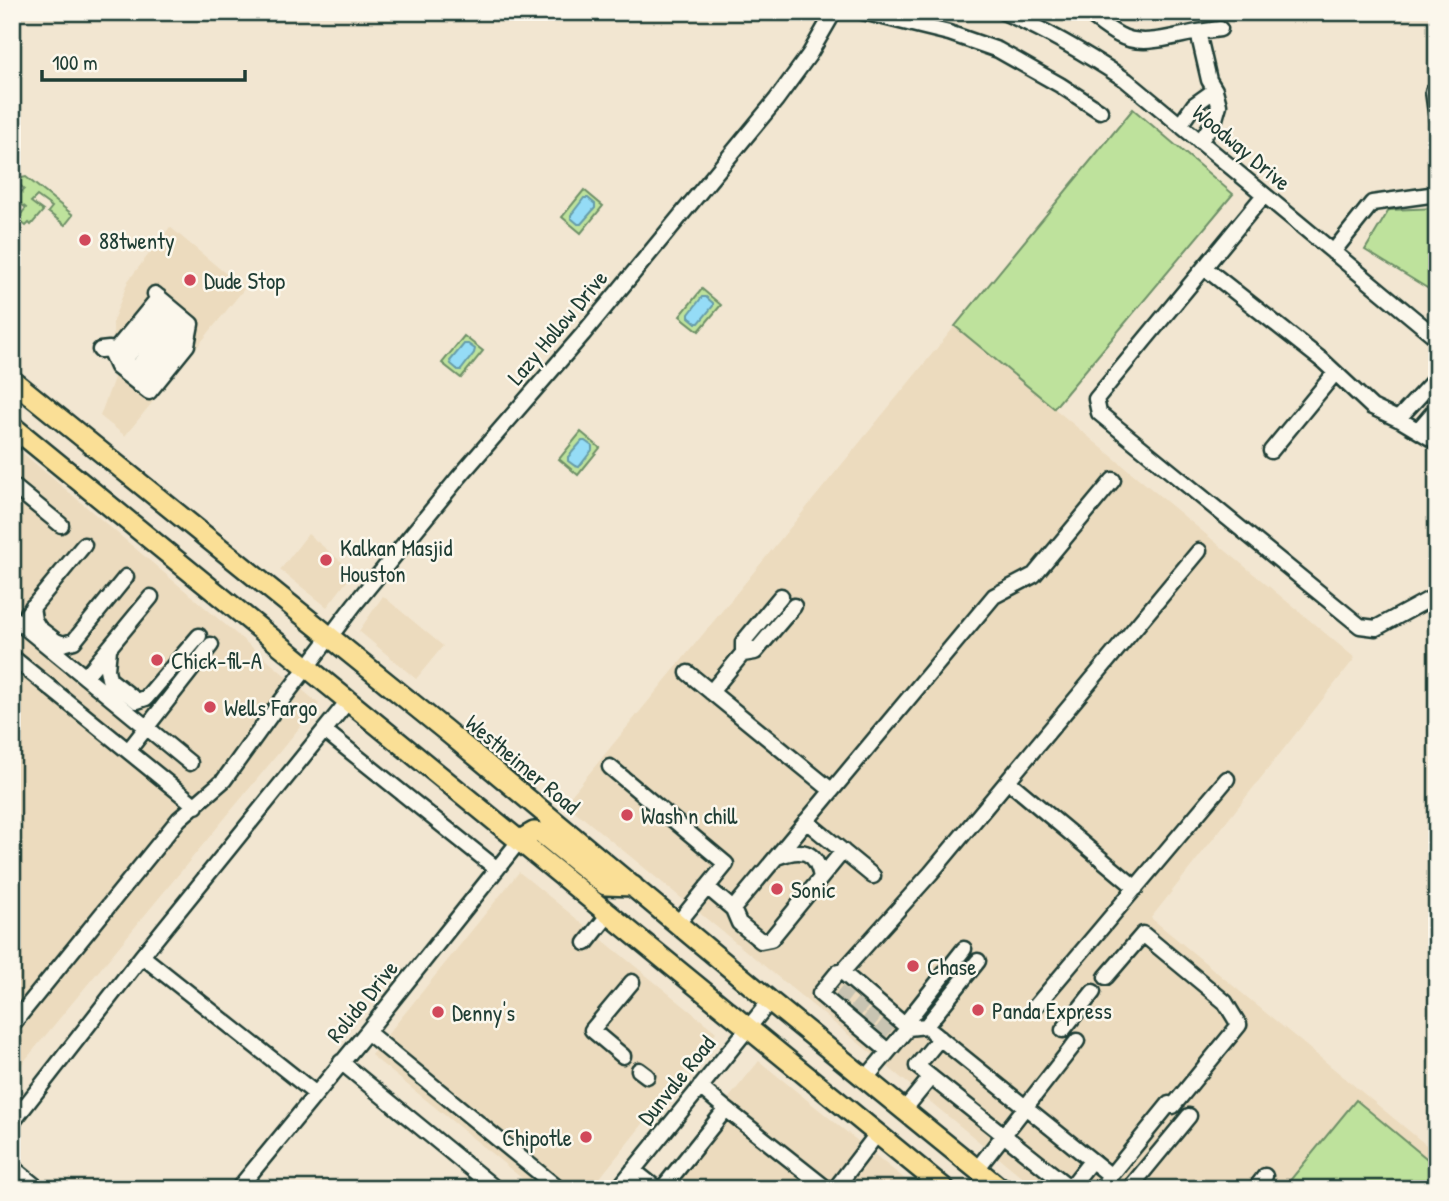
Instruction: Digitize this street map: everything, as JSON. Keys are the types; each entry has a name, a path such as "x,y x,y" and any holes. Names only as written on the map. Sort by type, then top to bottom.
{"main road":[{"name":"Westheimer Road","path":"12,380 331,637 1001,1189"},
{"path":"15,436 308,667 945,1189"},
{"path":"520,840 534,832 541,833 605,885 633,886"}],"street":[{"name":"Lazy Hollow Drive","path":"12,1025 179,819 224,780 354,605 776,100 809,55 834,12"},
{"path":"863,12 949,33 998,50 1100,111"},
{"name":"Woodway Drive","path":"1003,12 1060,38 1126,80 1437,338"},
{"path":"1086,12 1121,37 1144,41 1220,29"},
{"path":"1198,33 1209,80 1219,105 1215,119 1200,142"},
{"path":"1180,125 1194,105 1215,90"},
{"path":"1334,253 1372,203 1437,194"},
{"path":"1264,195 1096,399 1098,413 1360,625 1376,628 1437,595"},
{"path":"1205,268 1335,373 1372,407 1437,442"},
{"path":"127,375 118,347 169,306"},
{"path":"127,375 169,306"},
{"path":"100,350 108,349 127,375 149,392 187,345 191,324 169,306"},
{"path":"1271,451 1335,373"},
{"path":"1398,419 1437,377"},
{"path":"1418,430 1437,408"},
{"path":"733,909 993,596 1034,575 1113,480"},
{"path":"12,485 61,525"},
{"path":"84,545 32,607 16,620 190,763"},
{"path":"888,1051 878,1037 820,994 931,873 1199,551"},
{"path":"32,607 34,620 39,628 63,644 74,641 128,578 64,660"},
{"path":"85,677 151,597"},
{"path":"711,692 788,601"},
{"path":"109,649 109,679 137,701 146,698 205,640 128,751"},
{"path":"12,656 195,806"},
{"path":"688,673 831,790"},
{"path":"12,1123 142,956 348,701"},
{"path":"325,731 497,869"},
{"path":"610,767 726,864 678,923"},
{"path":"1035,1007 1227,779"},
{"path":"1008,781 1136,888"},
{"path":"806,821 873,876"},
{"name":"Rolido Drive","path":"239,1188 520,840"},
{"path":"775,858 803,850 819,866 821,877"},
{"path":"707,887 733,909 739,923 761,941 771,939 843,852"},
{"path":"586,943 609,914"},
{"path":"842,972 851,985 899,1023 926,1026 1091,1161 1105,1185 1239,1025 1225,1002 1143,934 1106,977"},
{"path":"866,1078 888,1051 899,1023 964,949"},
{"path":"142,956 316,1094"},
{"path":"926,1026 978,961"},
{"path":"622,1056 592,1030 632,982"},
{"path":"1063,1030 1093,992"},
{"name":"Dunvale Road","path":"618,1189 770,1000"},
{"path":"367,1032 559,1189"},
{"path":"940,1038 917,1066 1070,1188 1091,1161"},
{"path":"12,1039 12,1046"},
{"path":"976,1169 1077,1041"},
{"path":"341,1062 496,1189"},
{"path":"904,1110 931,1077"},
{"path":"700,1087 827,1189"},
{"path":"633,1170 660,1189 726,1109"},
{"path":"1129,1189 1189,1116"},
{"path":"835,1189 877,1134"},
{"path":"12,1167 39,1189"},
{"path":"1255,1189 1265,1176"}],"shaded area":[{"path":"170,227 244,289 125,436 100,416 114,378 113,321 128,281"},
{"path":"955,326 1355,658 1151,918 1437,1154 1437,1189 1037,1189 565,803"},
{"path":"12,444 319,704 12,1076"},
{"path":"308,534 354,572 327,607 280,570"},
{"path":"383,596 443,646 416,679 359,631"},
{"path":"519,872 716,1032 591,1189 535,1189 371,1055"},
{"path":"759,1061 917,1189 655,1189"}],"green space":[{"path":"1133,109 1233,194 1054,408 955,326"},
{"path":"26,177 73,215 65,225 48,212 52,207 37,196 31,202 43,211 31,225 29,223 26,226 17,219 26,208 15,199 24,189 18,183"},
{"path":"584,190 603,206 581,233 562,217"},
{"path":"1437,208 1437,294 1365,250 1389,210"},
{"path":"702,289 721,305 699,331 680,316"},
{"path":"464,336 483,351 461,378 442,363"},
{"path":"581,432 600,448 578,475 559,459"},
{"path":"1356,1100 1437,1167 1437,1189 1293,1189 1287,1184"}],"water":[{"path":"584,198 595,204 595,208 578,224 571,215"},
{"path":"702,297 706,297 713,306 699,323 696,323 689,314"},
{"path":"464,344 475,349 461,370 458,370 450,361"},
{"path":"582,441 592,446 592,450 579,467 568,461 568,457"}],"tunnel":[{"path":"839,1001 849,988"},
{"path":"854,1013 865,1000"},
{"path":"867,1024 877,1011"},
{"path":"880,1034 890,1021"}],"place":[{"name":"88twenty","path":"85,240"},
{"name":"Dude Stop","path":"190,280"},
{"name":"Kalkan Masjid Houston","path":"326,560"},
{"name":"Chick-fil-A","path":"157,660"},
{"name":"Wells Fargo","path":"210,707"},
{"name":"Wash n chill","path":"627,815"},
{"name":"Sonic","path":"777,889"},
{"name":"Chase","path":"913,966"},
{"name":"Panda Express","path":"978,1010"},
{"name":"Denny's","path":"438,1012"},
{"name":"Chipotle","path":"586,1137"}]}
